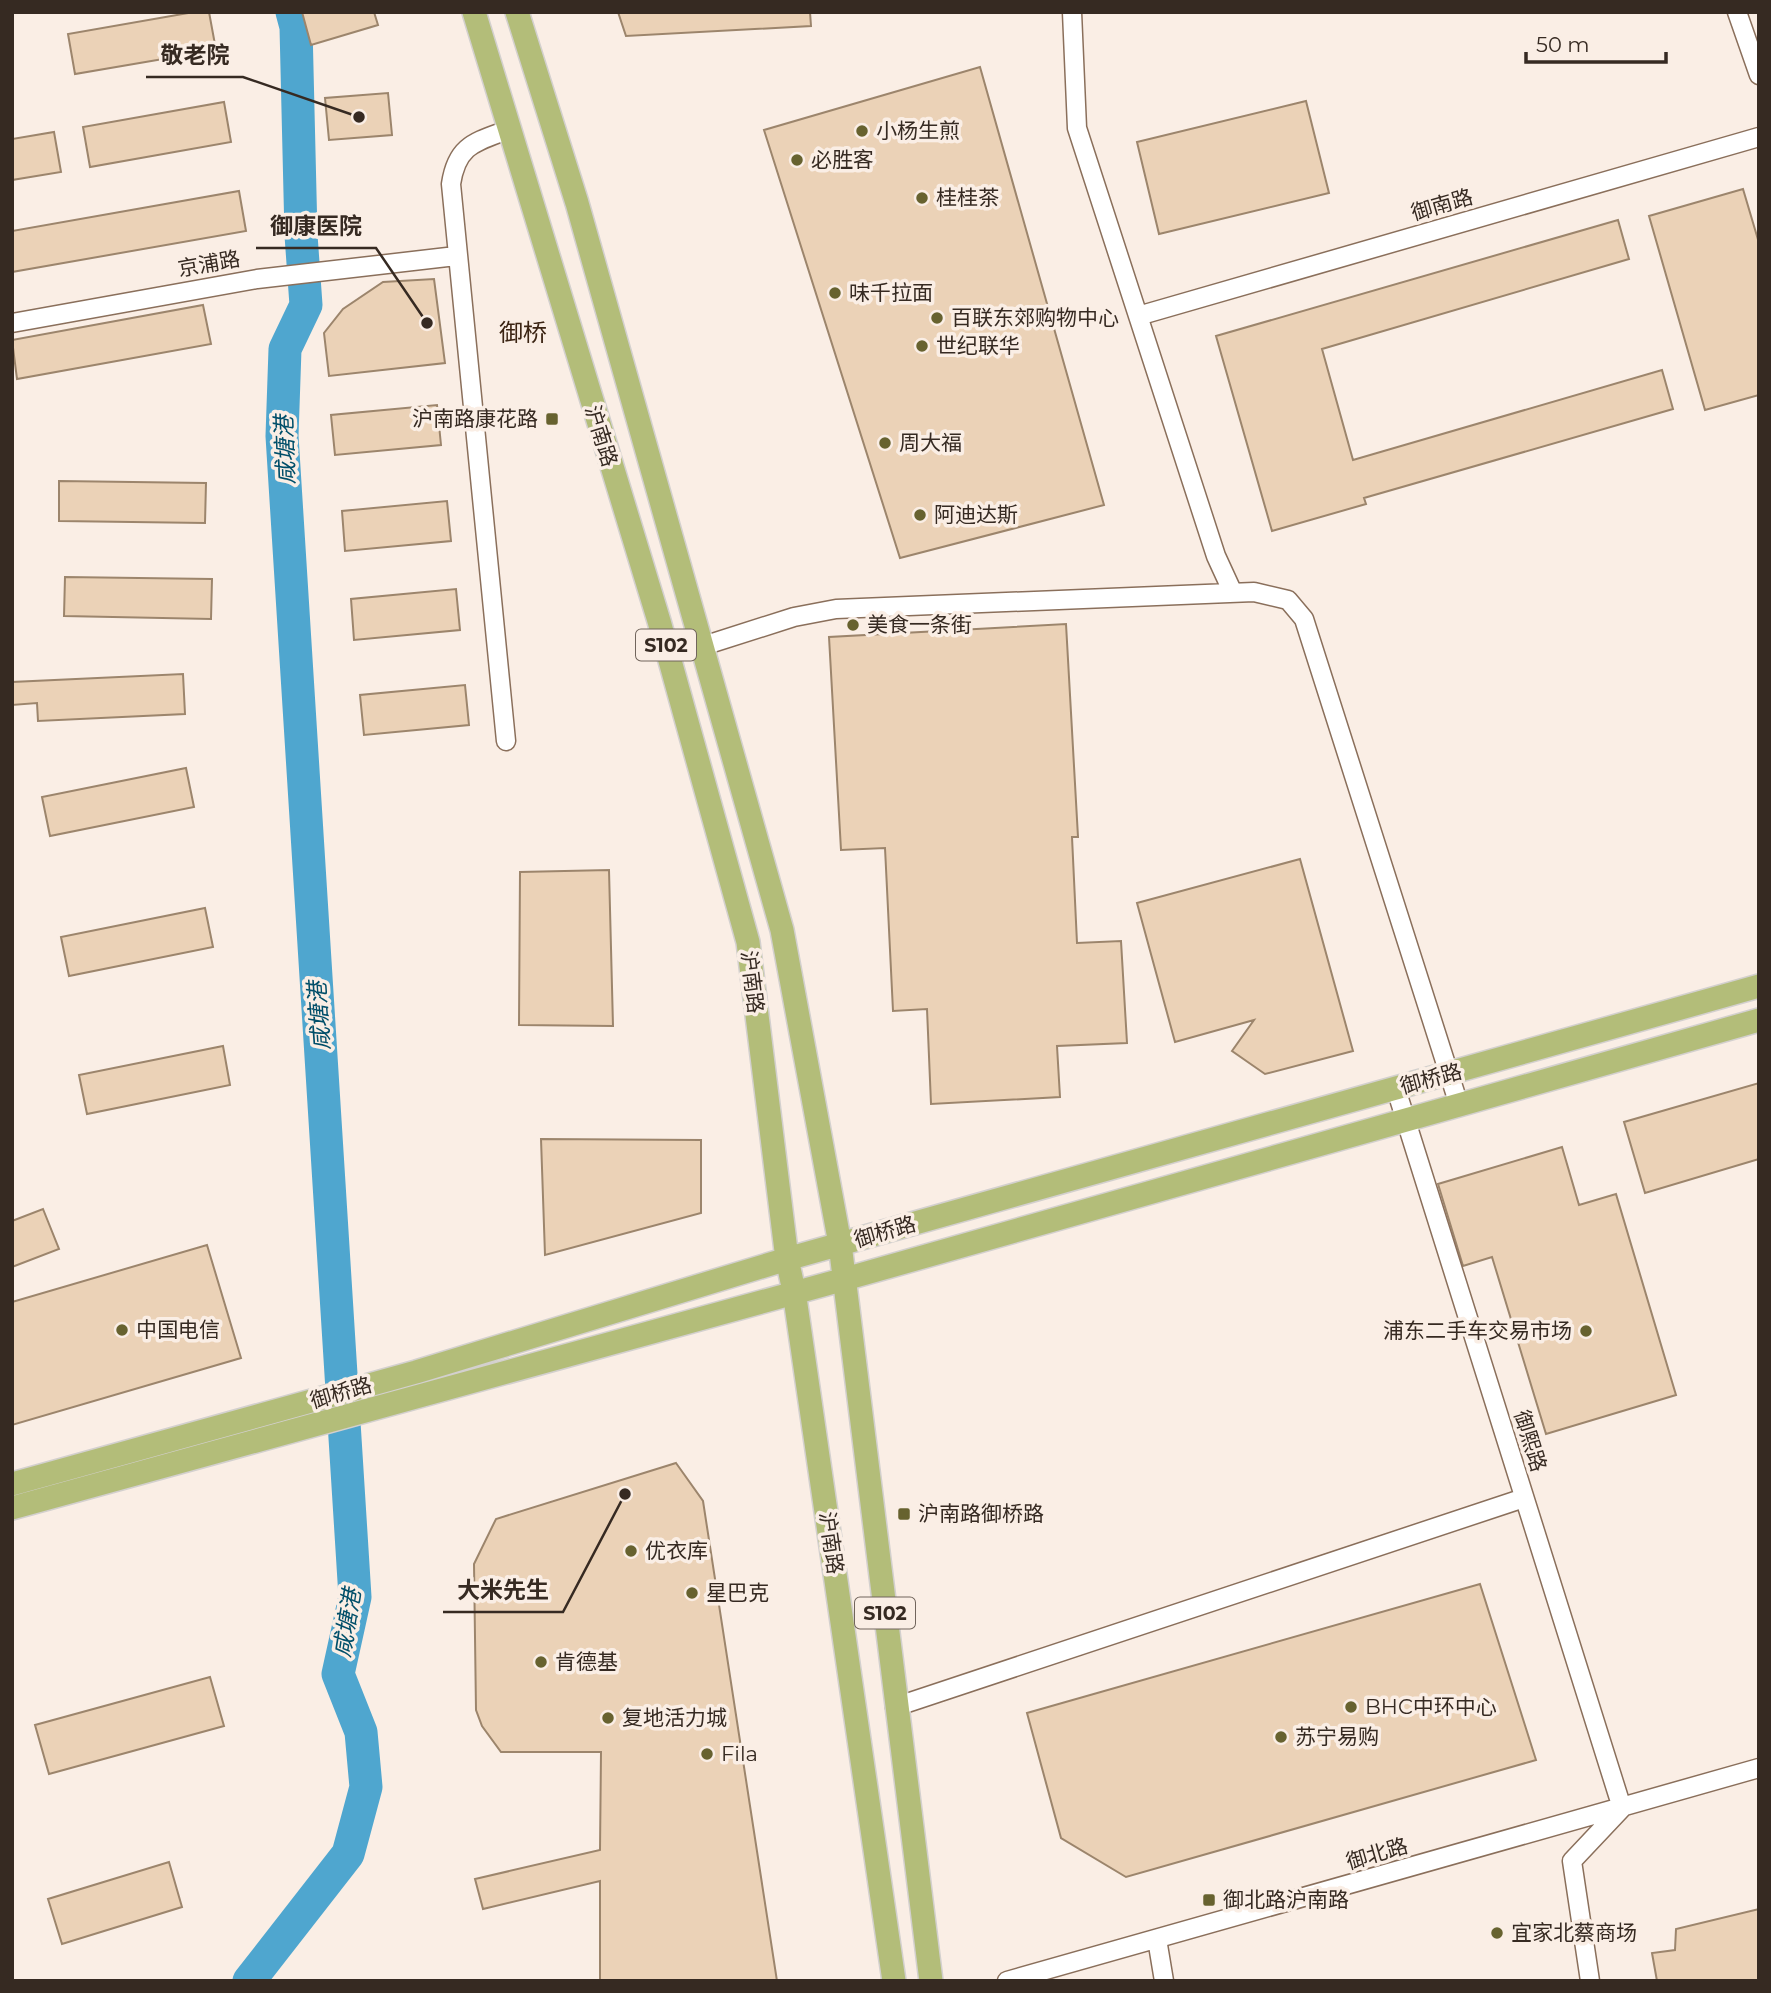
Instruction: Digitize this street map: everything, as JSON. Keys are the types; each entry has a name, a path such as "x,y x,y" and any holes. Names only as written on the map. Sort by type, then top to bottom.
{"main road":[{"name":"沪南路","path":"474,12 659,621 748,942 787,1259 794,1291 894,1981"},
{"name":"沪南路","path":"517,12 576,203 782,930 841,1244 895,1707 931,1981"},
{"name":"御桥路","path":"12,1483 416,1372 787,1259 1450,1075 1759,986"},
{"name":"御桥路","path":"12,1508 845,1279 1759,1020"}],"street":[{"path":"1072,12 1077,128 1216,556 1233,593"},
{"path":"1737,12 1759,75"},
{"path":"506,741 451,184 454,166 460,153 474,143 510,129"},
{"name":"御南路","path":"1138,316 1759,137"},
{"name":"京浦路","path":"12,323 257,279 456,256"},
{"path":"703,646 794,617 835,609 1254,592 1288,600 1304,619 1460,1105"},
{"name":"御熙路","path":"1396,1089 1622,1808"},
{"path":"895,1707 1524,1498"},
{"name":"御北路","path":"1007,1981 1759,1768"},
{"path":"1590,1981 1572,1861 1622,1808"},
{"path":"1157,1939 1164,1981"}],"building":[{"path":"194,12 209,12 216,50 75,74 68,34"},
{"path":"302,12 374,12 378,25 311,45"},
{"path":"618,12 810,12 811,26 626,36"},
{"name":"百联东郊购物中心","path":"980,67 1104,505 900,558 764,130"},
{"path":"388,93 392,135 329,140 325,98"},
{"path":"1306,101 1329,193 1159,234 1137,142"},
{"path":"224,102 231,142 90,167 83,127"},
{"path":"54,132 61,172 12,180 12,139"},
{"path":"1743,189 1759,243 1759,395 1705,410 1649,216"},
{"path":"239,191 246,231 12,272 12,231"},
{"path":"1618,220 1629,259 1322,349 1353,460 1662,370 1673,409 1364,498 1366,504 1272,531 1216,336"},
{"path":"434,279 445,363 329,376 324,333 343,309 383,282"},
{"path":"203,305 211,344 17,379 12,340"},
{"path":"437,405 441,445 335,455 331,415"},
{"path":"59,481 206,483 205,523 59,521"},
{"path":"447,501 451,541 345,551 342,511"},
{"path":"65,577 212,579 211,619 64,616"},
{"path":"456,589 460,630 354,640 351,599"},
{"path":"1066,624 1078,837 1072,837 1077,943 1121,941 1127,1043 1057,1046 1060,1097 931,1104 927,1009 893,1011 885,848 841,850 829,637"},
{"path":"183,674 185,714 38,721 37,703 12,705 12,682"},
{"path":"465,685 469,725 364,735 360,695"},
{"path":"186,768 194,807 50,836 42,797"},
{"path":"1300,859 1353,1051 1265,1074 1232,1051 1254,1020 1175,1042 1137,903"},
{"path":"609,870 613,1026 519,1025 520,872"},
{"path":"205,908 213,947 69,976 61,937"},
{"path":"223,1046 230,1085 87,1114 79,1075"},
{"path":"1759,1083 1759,1159 1645,1193 1624,1122"},
{"path":"541,1139 701,1140 701,1213 545,1255"},
{"name":"浦东二手车交易市场","path":"1562,1147 1579,1205 1616,1194 1676,1395 1546,1434 1492,1257 1463,1266 1438,1184"},
{"path":"43,1209 59,1249 12,1267 12,1221"},
{"name":"中国电信","path":"207,1245 241,1358 12,1425 12,1302"},
{"name":"复地活力城","path":"676,1463 703,1501 777,1981 600,1981 600,1881 483,1909 475,1879 600,1850 601,1752 501,1752 482,1726 476,1710 474,1564 496,1519"},
{"name":"苏宁易购","path":"1480,1584 1536,1760 1126,1877 1061,1838 1027,1713"},
{"path":"210,1677 224,1726 49,1774 35,1725"},
{"path":"169,1862 182,1907 62,1944 48,1899"},
{"path":"1759,1909 1759,1981 1657,1981 1652,1953 1675,1950 1676,1929"}],"waterway":[{"name":"咸塘港","path":"249,1981 348,1854 366,1787 361,1732 338,1674 355,1597 282,436 285,349 306,305 301,235 296,27 292,12"}],"place":[{"name":"敬老院","path":"359,117"},
{"name":"小杨生煎","path":"862,131"},
{"name":"必胜客","path":"797,160"},
{"name":"桂桂茶","path":"922,198"},
{"name":"味千拉面","path":"835,293"},
{"name":"百联东郊购物中心","path":"937,318"},
{"name":"御康医院","path":"427,323"},
{"name":"世纪联华","path":"922,346"},
{"name":"沪南路康花路","path":"552,419"},
{"name":"周大福","path":"885,443"},
{"name":"阿迪达斯","path":"920,515"},
{"name":"美食一条街","path":"853,625"},
{"name":"中国电信","path":"122,1330"},
{"name":"浦东二手车交易市场","path":"1586,1331"},
{"name":"大米先生","path":"625,1494"},
{"name":"沪南路御桥路","path":"904,1514"},
{"name":"优衣库","path":"631,1551"},
{"name":"星巴克","path":"692,1593"},
{"name":"肯德基","path":"541,1662"},
{"name":"BHC中环中心","path":"1351,1707"},
{"name":"复地活力城","path":"608,1718"},
{"name":"苏宁易购","path":"1281,1737"},
{"name":"Fila","path":"707,1754"},
{"name":"御北路沪南路","path":"1209,1900"},
{"name":"宜家北蔡商场","path":"1497,1933"}],"district":[{"name":"御桥","path":"523,333"}]}
